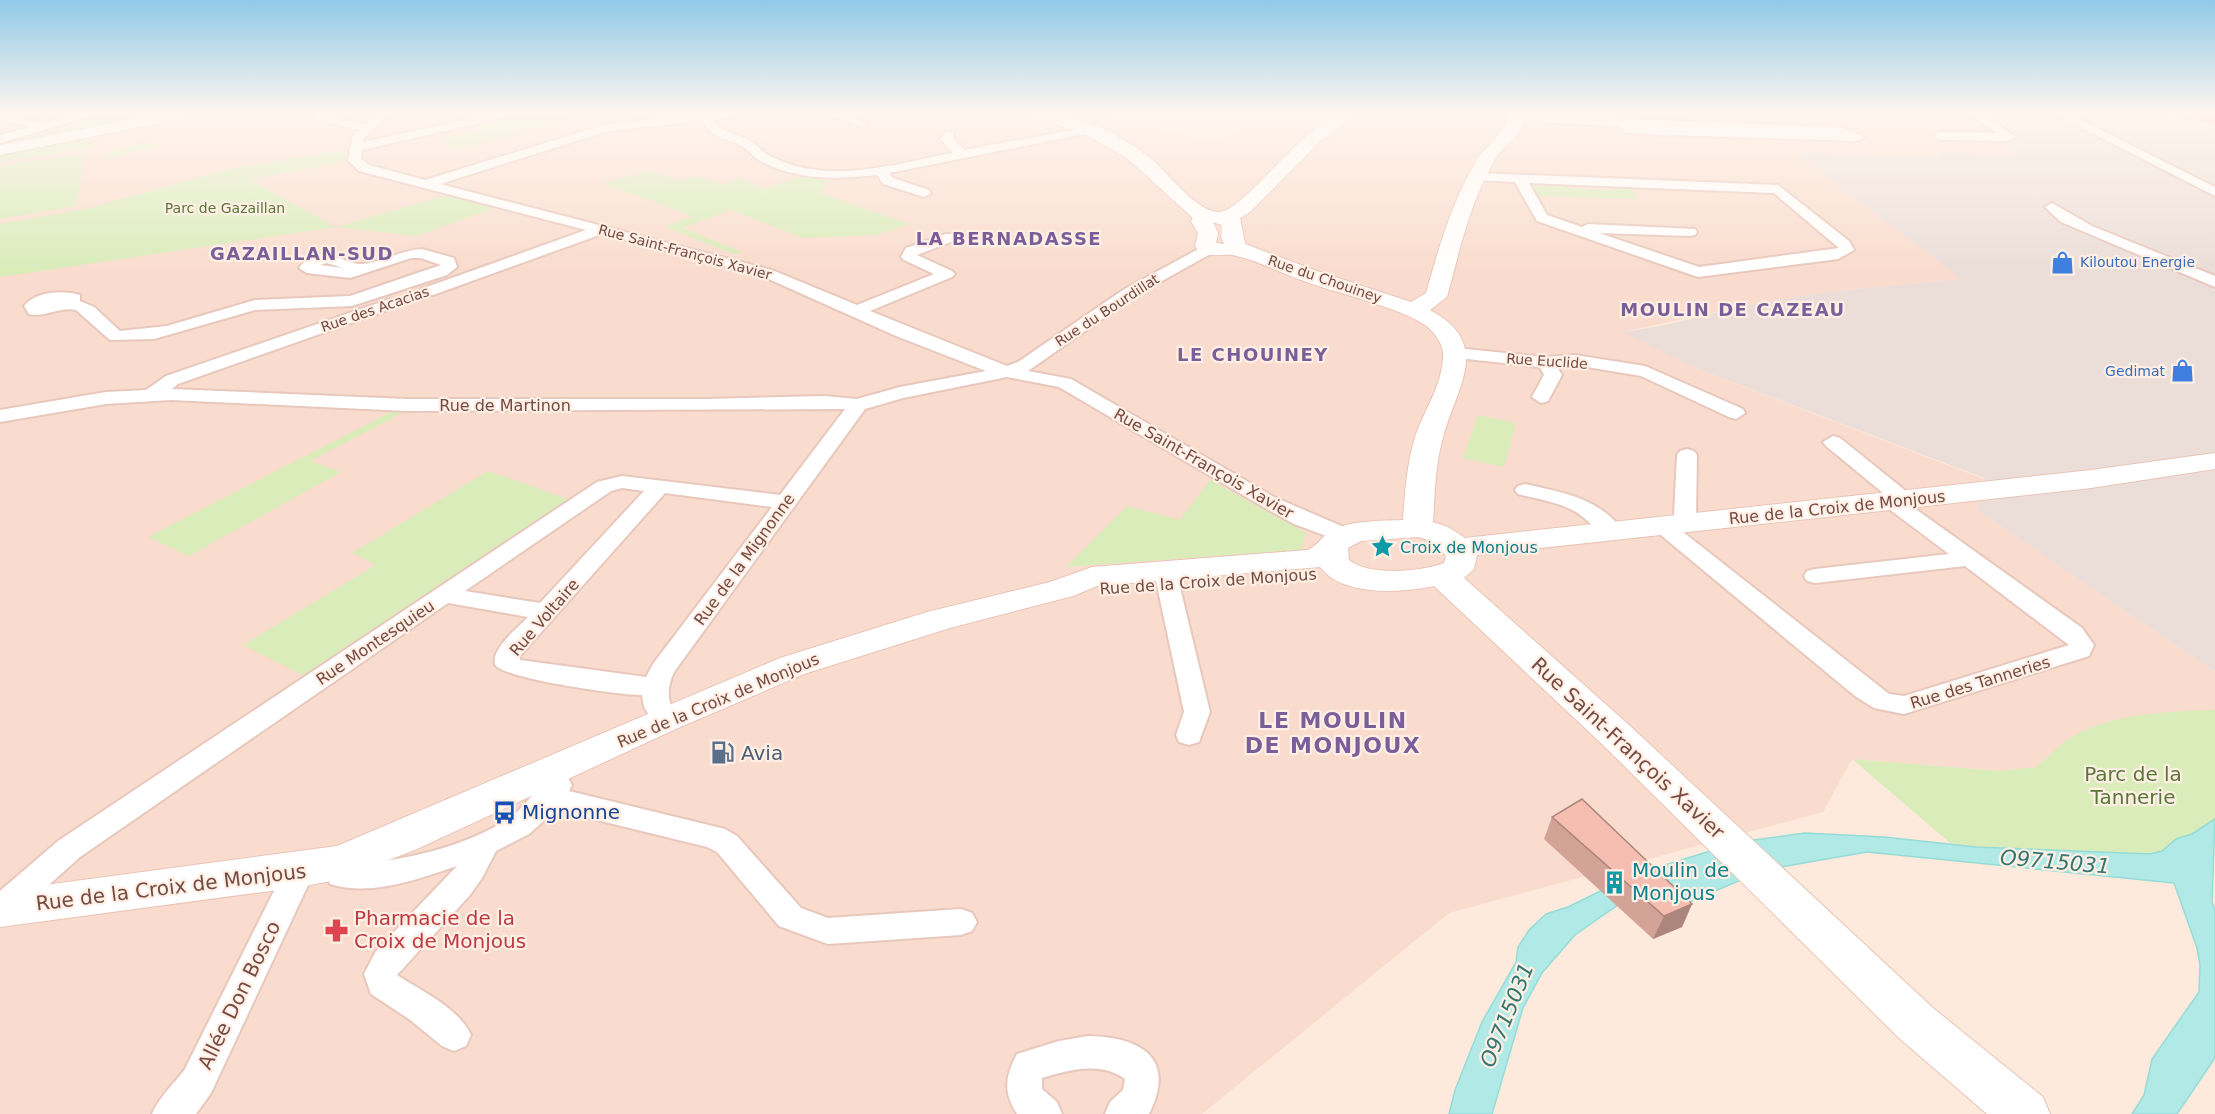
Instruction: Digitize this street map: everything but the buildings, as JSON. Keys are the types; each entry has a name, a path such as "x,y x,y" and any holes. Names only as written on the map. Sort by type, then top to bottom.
{"street":[{"name":"Rue Saint-François Xavier","path":"361,166 423,185 603,229 767,273 795,283 902,332 1007,372 1065,383"},
{"path":"423,185 484,166"},
{"path":"787,166 823,176 907,166"},
{"path":"1148,166 1181,196 1192,210 1216,218 1232,221 1231,237 1236,248 1227,251 1209,249 1205,246 1208,233 1201,221 1216,218 1239,212 1286,166"},
{"path":"1413,309 1436,297 1449,246 1484,166"},
{"path":"2164,166 2215,192"},
{"path":"880,171 888,181 924,193"},
{"path":"1476,182 1778,189 1844,244 1847,250 1839,254 1698,272 1572,230 1538,214 1523,184"},
{"path":"2052,207 2076,224 2215,282"},
{"name":"Rue des Acacias","path":"151,395 172,380 405,292 603,229"},
{"path":"1572,230 1690,232"},
{"path":"857,311 947,274 909,257 911,251 951,237"},
{"name":"Rue du Chouiney","path":"1236,248 1309,276 1413,309 1442,329 1453,343 1455,353"},
{"name":"Rue du Bourdillat","path":"1007,372 1024,366 1129,292 1209,249"},
{"path":"70,304 82,306 116,336 151,336 254,305 338,304 405,292 442,272 449,267 449,261 422,253 409,254 362,270"},
{"name":"Rue Saint-François Xavier","path":"1047,350 1052,371 1065,383 1267,501 1302,519 1338,544"},
{"path":"1418,528 1421,472 1430,434 1451,384 1455,353"},
{"name":"Rue Euclide","path":"1455,353 1546,362 1575,360 1645,371 1737,413"},
{"path":"1540,397 1552,375 1546,362"},
{"name":"Rue de Martinon","path":"0,416 82,401 151,395 417,405 708,405 824,402 858,405 900,393 1007,372"},
{"name":"Rue de la Mignonne","path":"660,702 662,670 858,405"},
{"name":"Rue des Tanneries","path":"1661,526 1873,697 1894,705 1904,705 2080,650 2082,645 2073,634 1968,559 1833,442"},
{"path":"1687,455 1685,514 1692,522"},
{"name":"Rue de la Croix de Monjous","path":"1167,578 1319,572 1380,581 1450,562 1612,531 2091,479 2215,461"},
{"name":"Rue Montesquieu","path":"0,909 69,849 604,486 622,482 786,502"},
{"name":"Rue Voltaire","path":"660,486 508,654 507,664 519,669 637,686 660,702"},
{"path":"1525,490 1572,501 1594,511 1612,531"},
{"name":"Rue Saint-François Xavier","path":"1418,528 1443,535 1450,562 1703,817 1916,1023 2025,1114"},
{"name":"Rue de la Croix de Monjous","path":"341,862 341,875 350,878 381,875 483,844 516,828 550,784 660,702 939,620 1062,589 1094,590 1314,559 1338,544 1418,528"},
{"path":"1338,544 1336,564 1355,576"},
{"path":"1815,576 1968,559"},
{"path":"1167,578 1197,712 1189,735"},
{"path":"444,595 546,612"},
{"path":"550,784 715,837 727,844 790,916 828,931 961,922"},
{"name":"Rue de la Croix de Monjous","path":"0,909 101,894 300,870 341,862 550,784"},
{"path":"454,1035 422,1008 383,984 380,974 387,961 472,872 484,849 483,844"},
{"name":"Allée Don Bosco","path":"170,1114 184,1101 198,1081 300,870"},
{"name":"Rue Saint-François Xavier","path":"1916,1023 1974,1088 2004,1114"},
{"path":"1044,1114 1027,1098 1022,1087 1024,1075 1029,1066 1087,1050 1122,1058 1143,1071 1143,1089 1135,1105 1123,1114"}],"shaded area":[{"path":"0,166 1939,166 1962,279 1828,292 1752,304 1623,332 1695,368 1984,479 1977,510 2215,672 2215,710 2192,711 2051,753 2038,767 1999,771 1852,759 1823,812 1449,913 1202,1114 0,1114"},
{"path":"1813,166 2215,166 2215,672 1977,510 1984,478 1695,368 1622,332 1661,326 1752,304 1828,292 1961,279"}],"green space":[{"path":"0,166 83,166 76,206 0,219"},
{"name":"Parc de Gazaillan","path":"250,166 321,166 250,180 336,227 0,277 0,224 85,209 227,170"},
{"path":"650,171 678,181 696,176 722,185 739,179 765,188 802,176 830,179 820,193 910,224 877,235 804,238 730,210 682,228 743,252 734,254 665,227 693,216 602,183"},
{"path":"1531,186 1614,190 1612,187 1629,187 1639,199 1537,196"},
{"path":"447,195 495,208 416,236 336,227"},
{"path":"393,411 404,412 310,461 341,472 189,556 148,537"},
{"path":"1478,415 1516,423 1504,467 1463,458"},
{"path":"488,471 571,500 307,677 243,645 376,565 352,553"},
{"path":"1210,480 1306,533 1301,550 1066,567 1127,506 1180,520"},
{"name":"Parc de la Tannerie","path":"2215,710 2215,819 2192,834 2176,839 2162,851 2150,854 1976,847 1950,843 1852,759 1999,771 2037,767 2069,739 2096,726 2147,714"}],"water":[{"name":"O9715031","path":"2215,819 2212,902 2215,910 2215,1058 2177,1114 2132,1114 2144,1095 2152,1059 2199,992 2200,965 2197,948 2174,883 1867,852 1764,870 1671,910 1618,905 1575,935 1542,973 1523,1008 1492,1114 1449,1114 1455,1090 1482,1022 1516,962 1518,947 1529,930 1546,914 1568,907 1633,875 1739,842 1805,833 1884,837 1976,847 2150,854 2162,851 2176,839 2192,834"}],"place":[{"name":"Kiloutou Energie","path":"2062,262"},
{"name":"Gedimat","path":"2183,371"},
{"name":"Croix de Monjous","path":"1382,547"},
{"name":"Avia","path":"723,753"},
{"name":"Mignonne","path":"504,812"},
{"name":"Moulin de Monjous","path":"1614,882"},
{"name":"Pharmacie de la Croix de Monjous","path":"336,930"}],"district":[{"name":"LA BERNADASSE","path":"1009,239"},
{"name":"GAZAILLAN-SUD","path":"302,254"},
{"name":"MOULIN DE CAZEAU","path":"1733,310"},
{"name":"LE CHOUINEY","path":"1253,355"},
{"name":"LE MOULIN DE MONJOUX","path":"1333,732"}]}
